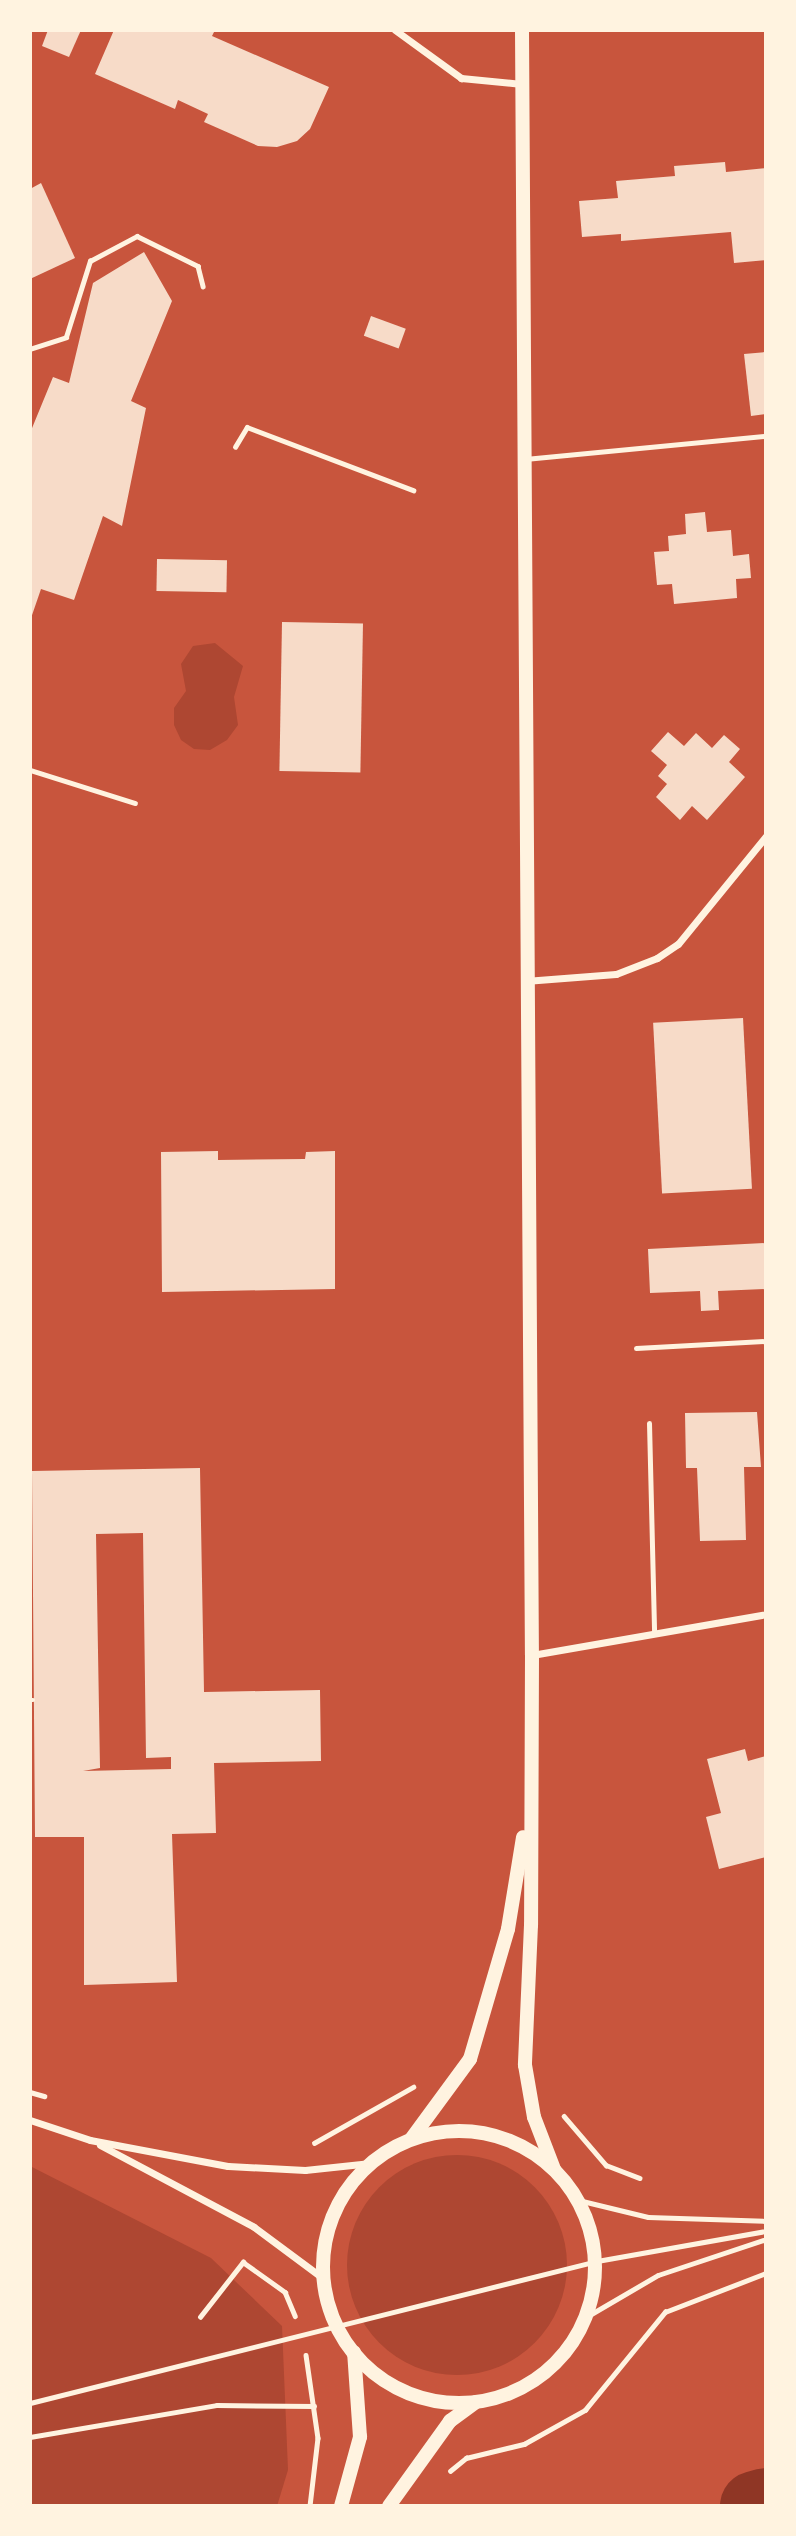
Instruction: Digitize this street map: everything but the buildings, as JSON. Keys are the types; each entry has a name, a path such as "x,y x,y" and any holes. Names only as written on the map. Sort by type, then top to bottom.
{"main road":[{"path":"522,30 524,981 532,1655 529,1804 531,1925 525,2065 534,2117 554,2169 578,2200 597,2261 586,2317 568,2349 542,2375 511,2394 475,2402 441,2402 408,2393 378,2376 354,2352 338,2327 324,2279 333,2215 349,2186 371,2162 412,2138 442,2131 502,2137 554,2169"},
{"path":"412,2138 470,2059 508,1928 529,1804"},
{"path":"341,2506 360,2437 354,2352"},
{"path":"389,2506 443,2430 475,2402"}],"street":[{"path":"395,30 461,78 522,84"},
{"path":"524,981 616,974 657,958 678,944 766,836"},
{"path":"532,1655 766,1614"},
{"path":"30,2120 90,2140 228,2166 304,2170 371,2162"},
{"path":"90,2140 254,2227 324,2279"}],"lane":[{"path":"523,459 766,436"},
{"path":"636,1348 766,1341"},
{"path":"649,1423 654,1634"},
{"path":"578,2200 648,2217 766,2221"},
{"path":"30,2403 597,2261 766,2231"},
{"path":"586,2317 658,2274 766,2239"}],"path":[{"path":"30,349 66,337 90,261 137,236 198,265 203,286"},
{"path":"235,447 247,427 413,490"},
{"path":"30,770 135,803"},
{"path":"300,2146 313,2144 417,2085"},
{"path":"561,2105 582,2140 606,2165 640,2178"},
{"path":"200,2318 243,2262"},
{"path":"448,2473 467,2458 524,2444 585,2410 665,2312 766,2273"},
{"path":"30,2437 218,2405 314,2406 318,2438 310,2506"}],"shaded area":[{"path":"215,643 243,666 234,697 238,725 227,740 210,750 194,749 181,740 174,725 174,708 186,691 181,664 193,646"},
{"path":"468,2155 499,2163 518,2173 535,2187 549,2204 559,2223 565,2243 565,2287 559,2307 549,2326 535,2343 518,2357 489,2371 446,2375 425,2371 405,2362 387,2350 372,2335 351,2297 347,2254 351,2233 360,2213 372,2195 387,2180 425,2159"},
{"path":"30,2166 211,2258 282,2326 288,2470 277,2506 30,2506"}],"waterway":[{"path":"755,2506 766,2503"}]}
